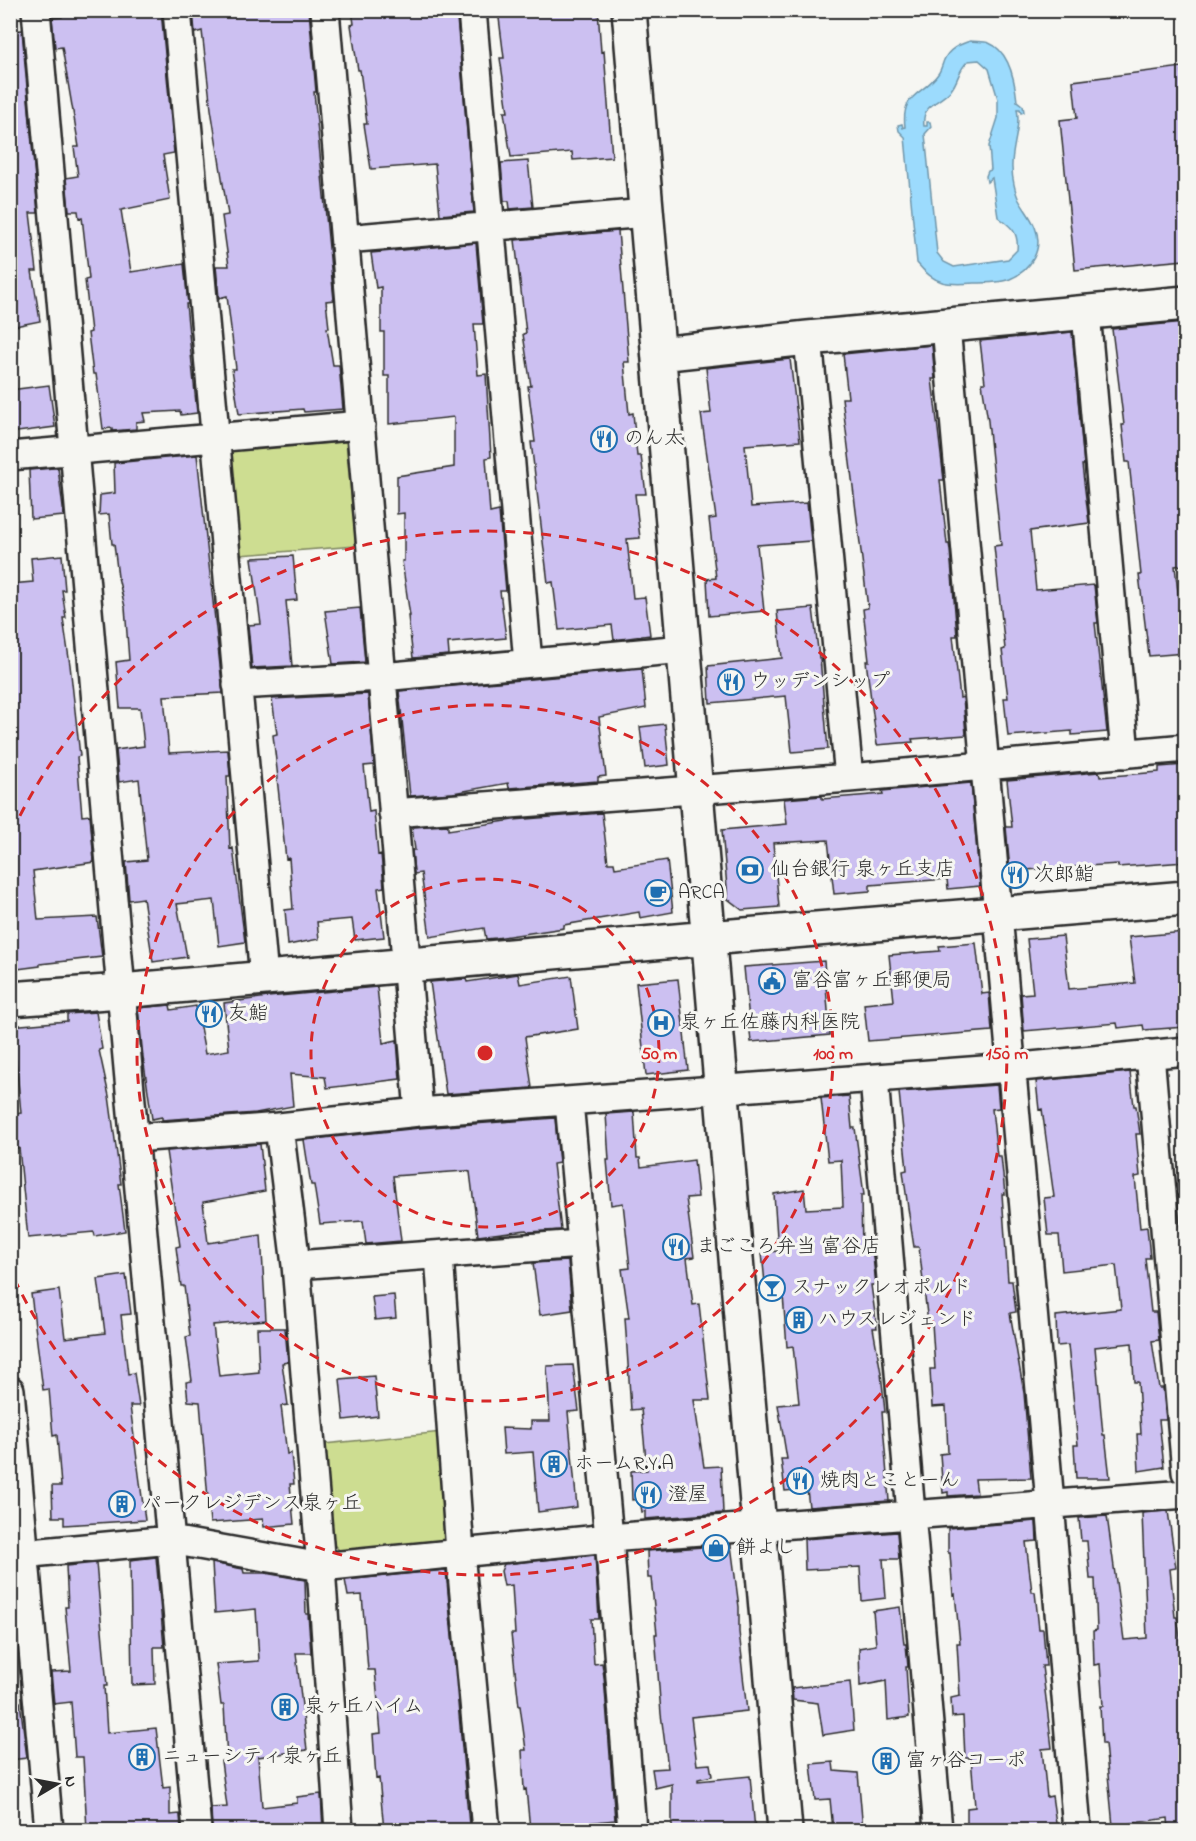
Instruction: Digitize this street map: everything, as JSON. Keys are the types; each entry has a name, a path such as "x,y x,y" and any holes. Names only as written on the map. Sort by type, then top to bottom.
{"street":[{"path":"36,10 197,1830"},
{"path":"177,10 264,978"},
{"path":"325,10 419,1112"},
{"path":"472,10 528,663"},
{"path":"629,10 785,1830"},
{"path":"345,239 646,213"},
{"path":"658,354 1185,303"},
{"path":"1086,313 1125,754"},
{"path":"946,326 1077,1830"},
{"path":"808,338 849,777"},
{"path":"10,456 361,425"},
{"path":"237,685 382,676 683,649"},
{"path":"393,813 1185,748"},
{"path":"10,999 1185,898"},
{"path":"134,1138 279,1127 419,1112 874,1080 1185,1051"},
{"path":"1150,1054 1185,1472"},
{"path":"874,1080 938,1830"},
{"path":"569,1102 609,1538 632,1830"},
{"path":"279,1127 296,1265 321,1567 339,1830"},
{"path":"296,1265 581,1244"},
{"path":"439,1255 460,1552 486,1830"},
{"path":"10,1390 18,1554 49,1830"},
{"path":"18,1554 171,1540 321,1567 609,1538 1185,1494"}],"green space":[{"path":"346,442 356,546 239,555 229,450"},
{"path":"442,1432 450,1521 443,1545 342,1553 327,1538 324,1444"}],"water":[{"path":"970,41 987,42 996,47 1002,53 1013,76 1017,101 1023,106 1024,112 1021,113 1020,109 1017,109 1018,124 1012,161 1013,176 1018,197 1035,227 1038,243 1037,251 1030,264 1010,279 956,284 936,280 917,263 905,137 899,131 898,125 902,124 903,128 905,127 906,107 909,101 938,74 948,53","holes":["979,60 989,69 998,99 998,118 989,146 991,170 986,176 987,182 992,178 998,217 1016,235 1017,250 1008,259 954,267 944,262 937,253 925,134 931,127 930,122 924,126 925,113 951,90 968,61"]}],"building":[{"path":"61,10 161,10 174,153 163,155 170,200 121,210 131,272 184,264 197,413 181,415 180,411 143,413 145,421 136,422 136,429 112,431 112,428 103,429 96,374 93,374 85,280 89,279 82,217 79,218 78,211 69,211 66,178 78,176 74,147 79,147 62,47 55,48 52,18 62,17"},
{"path":"193,10 309,10 316,92 314,92 334,300 326,301 329,328 327,328 333,365 339,365 343,409 304,412 303,409 239,414 232,369 236,369 227,296 219,298 216,266 229,266 222,216 228,215 211,109 202,31 195,33"},
{"path":"352,10 451,10 451,18 457,18 474,212 440,215 435,164 371,169 364,124 367,124 360,70 358,70 351,25 354,24"},
{"path":"498,10 598,10 601,52 604,51 612,157 573,160 572,152 511,157 504,112 508,112 500,58 504,58"},
{"path":"22,30 38,213 30,213 37,271 32,271 40,321 10,327 10,31"},
{"path":"1182,67 1185,104 1185,260 1075,270 1060,120 1077,118 1073,81"},
{"path":"528,161 533,207 510,209 509,201 504,201 501,163"},
{"path":"618,231 629,362 624,362 629,414 633,413 637,456 641,456 646,494 635,494 640,538 627,539 633,598 645,597 650,635 614,640 612,625 559,630 553,582 548,583 531,442 535,442 528,386 531,386 523,334 526,333 515,240"},
{"path":"476,243 483,324 474,324 478,375 486,374 491,457 486,458 490,513 499,511 506,591 500,591 506,638 448,643 449,655 413,658 402,561 404,561 404,513 397,514 397,476 454,467 454,417 389,424 389,376 384,376 381,287 376,288 371,253"},
{"path":"1185,322 1185,565 1175,566 1185,653 1149,656 1129,462 1126,462 1122,425 1124,425 1112,329"},
{"path":"1072,332 1084,465 1082,465 1089,523 1030,531 1036,590 1094,585 1098,623 1095,623 1107,732 1072,735 1072,731 1008,736 1004,698 1008,698 1002,650 1005,649 994,546 1001,545 982,383 985,383 980,341"},
{"path":"932,345 935,379 932,379 944,480 940,480 947,544 950,550 957,636 953,636 960,698 963,697 966,735 912,739 913,742 877,745 866,661 869,661 863,609 868,608 842,398 848,398 843,354"},
{"path":"790,359 800,441 745,445 751,507 807,503 811,541 757,545 764,611 709,616 707,579 716,578 709,519 716,518 701,414 711,413 706,368"},
{"path":"49,385 55,427 10,433 10,390"},
{"path":"197,455 223,693 164,696 169,753 228,750 230,849 233,848 245,942 219,946 214,900 177,904 187,957 153,962 143,898 129,900 126,862 147,860 139,779 119,782 116,750 144,746 140,708 120,708 116,662 129,660 125,607 114,544 112,544 109,514 99,515 100,495 115,493 114,463"},
{"path":"58,468 64,516 31,519 29,470"},
{"path":"62,555 65,590 62,590 66,618 63,618 80,756 77,757 82,816 90,815 94,862 33,871 38,920 97,917 102,957 10,970 10,584 33,582 31,558"},
{"path":"293,556 297,600 286,601 292,666 252,668 248,625 261,624 252,558"},
{"path":"360,608 365,662 333,664 325,611"},
{"path":"813,608 828,749 792,752 786,696 710,703 708,666 782,658 777,611"},
{"path":"642,669 646,708 599,717 606,776 598,777 598,781 509,788 508,783 453,793 410,796 399,691"},
{"path":"368,694 374,765 364,766 369,812 374,811 378,855 381,854 384,887 378,888 384,937 355,940 352,919 317,922 319,939 288,945 285,910 293,909 289,858 286,859 277,778 273,735 277,734 272,699"},
{"path":"665,724 669,765 645,768 640,727"},
{"path":"1185,765 1185,862 1010,871 1006,827 1012,827 1007,780 1099,772 1100,777 1159,772 1159,767"},
{"path":"971,783 980,886 948,889 947,879 870,885 870,891 834,894 828,840 773,843 779,907 742,910 728,899 722,830 787,824 784,799 822,796 822,799 883,794 882,791"},
{"path":"602,813 608,863 614,863 615,868 667,860 673,912 640,918 639,912 564,925 564,928 496,938 486,939 484,928 430,937 421,873 414,874 412,850 415,850 412,827 448,825 448,830 513,820"},
{"path":"1185,932 1185,1027 1144,1030 1143,1025 1118,1028 1117,1023 1024,1031 1021,994 1033,993 1027,939 1063,936 1069,989 1135,983 1129,937"},
{"path":"976,943 982,994 989,993 992,1031 868,1041 864,1004 894,1001 889,955 940,951 939,946"},
{"path":"824,961 830,1035 751,1042 744,967"},
{"path":"518,974 520,984 571,976 578,1029 525,1037 532,1088 446,1094 430,982 466,979 467,982"},
{"path":"678,979 688,1070 646,1075 636,983"},
{"path":"377,987 383,1043 397,1040 400,1079 327,1088 325,1077 290,1074 293,1106 256,1113 152,1119 138,1008 170,1005 171,1010 196,1006 205,1054 229,1050 224,1003"},
{"path":"96,1012 102,1049 99,1050 109,1096 121,1184 119,1184 125,1231 95,1236 94,1232 28,1238 19,1148 16,1148 12,1114 21,1113 16,1060 10,1061 10,1026 67,1021 67,1014"},
{"path":"1130,1072 1140,1134 1136,1134 1140,1176 1135,1177 1140,1228 1147,1227 1150,1258 1145,1258 1151,1312 1156,1312 1159,1340 1152,1341 1159,1388 1163,1388 1166,1420 1159,1420 1164,1467 1139,1471 1137,1434 1141,1434 1138,1382 1134,1382 1132,1343 1095,1347 1103,1435 1105,1435 1110,1478 1076,1478 1074,1445 1078,1445 1068,1345 1057,1346 1056,1316 1121,1309 1116,1265 1062,1271 1059,1235 1048,1235 1044,1198 1054,1197 1036,1081"},
{"path":"997,1085 999,1108 992,1109 997,1156 1001,1156 1005,1194 1002,1194 1008,1281 1012,1281 1016,1312 1010,1313 1024,1393 1031,1478 975,1479 977,1494 948,1496 948,1492 943,1493 940,1454 948,1453 946,1406 932,1407 930,1369 935,1369 932,1323 928,1323 919,1247 914,1247 908,1208 903,1171 907,1170 899,1092"},
{"path":"849,1096 852,1128 855,1128 864,1195 861,1195 862,1250 872,1249 876,1285 871,1285 877,1328 873,1328 885,1412 882,1412 889,1501 809,1507 807,1489 785,1491 781,1459 787,1459 778,1405 799,1403 793,1346 787,1347 782,1282 765,1283 762,1253 778,1251 774,1194 804,1189 806,1209 843,1207 841,1160 828,1161 821,1098"},
{"path":"634,1112 637,1158 640,1158 641,1167 694,1160 698,1197 686,1198 694,1257 687,1258 693,1305 699,1304 710,1400 694,1400 704,1467 721,1466 723,1513 645,1519 645,1511 642,1512 640,1499 632,1500 631,1471 647,1470 641,1409 631,1410 625,1318 629,1318 622,1269 630,1268 623,1203 611,1205 606,1114"},
{"path":"555,1118 559,1163 553,1164 561,1230 529,1232 526,1230 478,1236 470,1172 465,1171 393,1176 401,1241 366,1244 363,1221 320,1224 304,1140 420,1128"},
{"path":"260,1144 265,1191 203,1202 208,1243 261,1235 266,1320 213,1325 219,1376 259,1372 257,1328 285,1328 288,1362 282,1363 288,1405 281,1406 287,1454 291,1453 294,1484 290,1484 294,1524 264,1527 263,1519 210,1523 200,1402 188,1401 186,1382 192,1381 186,1337 190,1336 184,1286 181,1286 176,1247 180,1246 166,1151"},
{"path":"568,1261 572,1310 540,1315 533,1263"},
{"path":"126,1275 131,1314 121,1315 128,1374 134,1373 139,1406 130,1406 145,1520 64,1525 64,1517 53,1517 52,1486 61,1486 57,1435 53,1436 49,1389 43,1390 31,1294 59,1290 65,1338 105,1333 98,1279"},
{"path":"394,1295 396,1318 375,1320 372,1297"},
{"name":"ホームR.Y.A","path":"573,1365 579,1411 568,1412 577,1507 538,1512 533,1452 504,1454 502,1428 531,1429 531,1421 550,1421 547,1366"},
{"path":"374,1376 378,1416 344,1420 340,1379"},
{"path":"1168,1511 1176,1568 1170,1569 1175,1617 1177,1617 1185,1671 1185,1734 1181,1734 1185,1769 1185,1830 1169,1830 1168,1818 1113,1826 1105,1744 1102,1744 1100,1706 1103,1706 1100,1664 1094,1665 1093,1631 1097,1630 1095,1579 1090,1579 1087,1541 1081,1541 1079,1518 1107,1516 1124,1640 1147,1638 1142,1513"},
{"path":"1036,1521 1037,1541 1026,1542 1039,1629 1043,1629 1046,1666 1042,1666 1052,1748 1042,1749 1047,1797 1052,1796 1057,1830 967,1830 967,1808 975,1807 971,1758 965,1758 963,1716 952,1717 951,1698 960,1696 957,1643 960,1643 950,1553 948,1553 948,1528"},
{"path":"897,1532 899,1559 883,1559 886,1598 862,1601 860,1567 805,1570 804,1539"},
{"path":"731,1545 739,1607 741,1658 747,1711 691,1717 697,1765 710,1764 712,1776 698,1779 698,1781 750,1776 755,1830 672,1830 672,1784 655,1788 652,1769 668,1768 661,1714 655,1634 657,1634 651,1578 648,1578 647,1551"},
{"path":"595,1555 599,1619 591,1619 594,1664 602,1663 604,1677 615,1820 530,1829 526,1789 524,1790 522,1750 526,1750 511,1634 515,1634 512,1585 504,1586 501,1571 504,1564"},
{"path":"156,1557 164,1647 154,1647 155,1684 132,1685 130,1560"},
{"path":"96,1563 107,1686 104,1686 107,1733 156,1728 163,1788 170,1787 170,1815 180,1814 181,1830 87,1830 83,1757 75,1757 71,1702 54,1704 51,1672 71,1671 65,1607 68,1607 66,1566"},
{"path":"212,1563 243,1569 244,1573 265,1573 305,1580 311,1653 296,1653 307,1750 258,1757 262,1807 297,1803 297,1797 321,1794 323,1830 212,1830 211,1808 227,1807 221,1761 227,1760 224,1705 221,1705 216,1664 259,1661 256,1609 215,1613"},
{"path":"446,1570 469,1825 426,1830 384,1830 379,1778 376,1779 373,1734 381,1733 375,1670 368,1670 362,1595 348,1596 345,1580"},
{"path":"900,1607 908,1667 906,1667 909,1717 888,1720 886,1681 860,1686 859,1648 876,1645 873,1611"},
{"path":"850,1682 854,1730 823,1735 818,1703 793,1700 792,1688"},
{"path":"10,1702 20,1702 27,1758 10,1760"},
{"path":"833,1762 834,1771 858,1773 863,1830 833,1830 830,1799 815,1800 811,1764"}],"place":[{"name":"のん太","path":"604,439"},
{"name":"ウッデンシップ","path":"731,682"},
{"name":"仙台銀行 泉ヶ丘支店","path":"750,870"},
{"name":"次郎鮨","path":"1015,875"},
{"name":"ARCA","path":"658,893"},
{"name":"富谷富ヶ丘郵便局","path":"772,981"},
{"name":"友鮨","path":"209,1014"},
{"name":"泉ヶ丘佐藤内科医院","path":"661,1023"},
{"name":"まごころ弁当 富谷店","path":"676,1247"},
{"name":"スナックレオポルド","path":"772,1288"},
{"name":"ハウスレジェンド","path":"799,1320"},
{"name":"ホームR.Y.A","path":"554,1464"},
{"name":"焼肉とことーん","path":"800,1481"},
{"name":"澄屋","path":"648,1495"},
{"name":"パークレジデンス泉ヶ丘","path":"122,1504"},
{"name":"餅よし","path":"716,1548"},
{"name":"泉ヶ丘ハイム","path":"285,1707"},
{"name":"ニューシティ泉ヶ丘","path":"142,1757"},
{"name":"富ヶ谷コーポ","path":"886,1761"}]}
